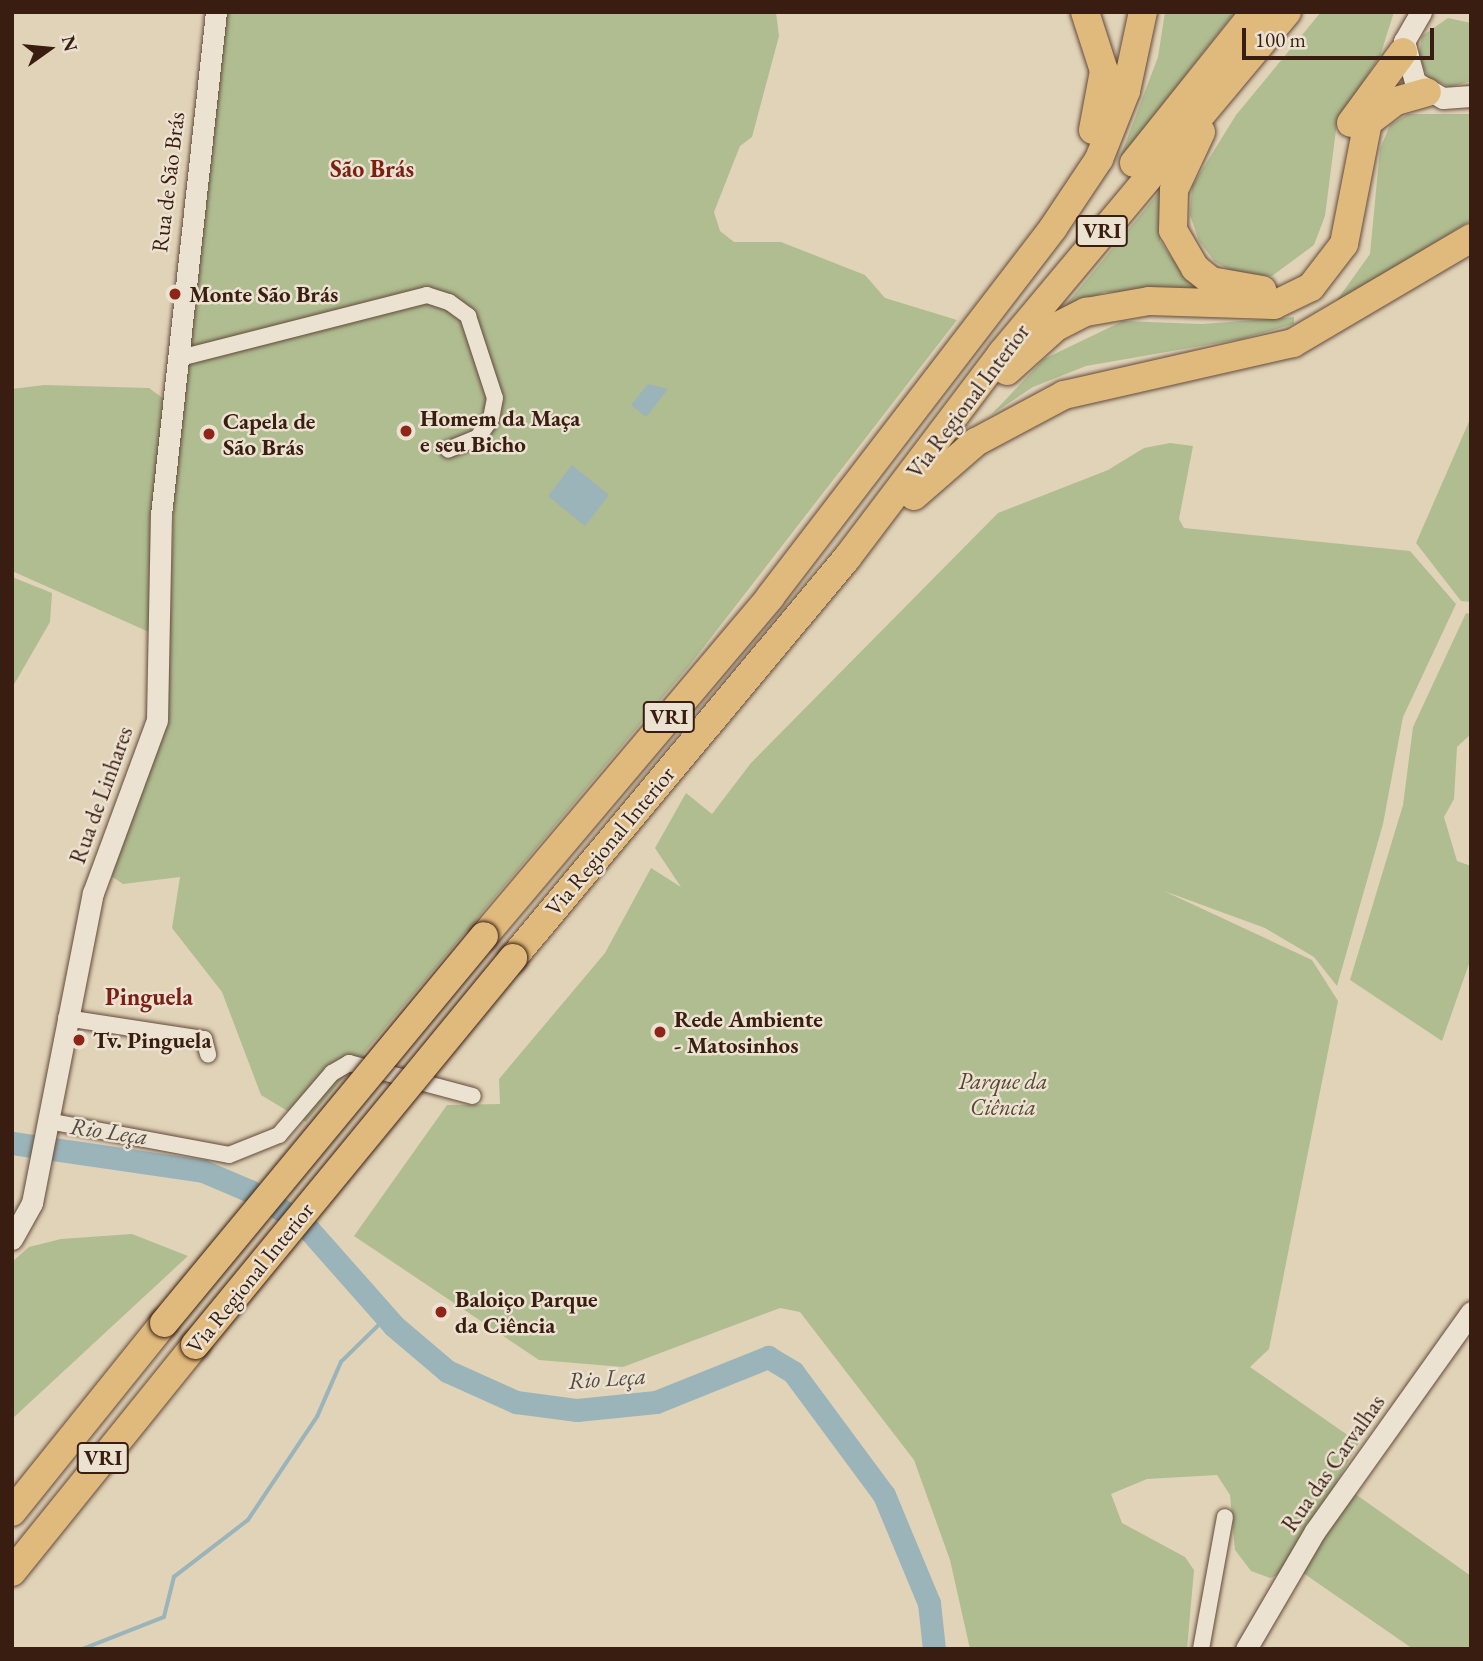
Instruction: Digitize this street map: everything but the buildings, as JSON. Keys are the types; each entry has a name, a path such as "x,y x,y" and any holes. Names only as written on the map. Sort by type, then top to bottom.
{"highway":[{"path":"1053,228 1103,99 1104,71 1085,12"},
{"name":"Via Regional Interior","path":"12,1512 164,1323 484,936 770,597 1053,228 1098,159 1126,91 1143,12"},
{"path":"917,406 975,358 1255,12"},
{"name":"Via Regional Interior","path":"12,1572 513,958 847,558 1010,343 1287,12"},
{"path":"1265,40 1190,148 1171,210 1173,230 1195,268 1211,281 1248,291 1289,283 1318,260 1337,218 1342,158 1356,112 1406,32"},
{"path":"947,429 1032,347 1086,312 1149,301 1274,304 1311,287 1344,244 1368,122 1396,101 1427,92"},
{"path":"847,558 882,533 945,464 1020,416 1064,395 1250,358 1293,343 1471,239"}],"main road":[{"name":"Rua de São Brás","path":"176,359 215,12"},
{"path":"1421,12 1406,32 1415,82 1427,92 1471,96"},
{"name":"Rua de Linhares","path":"12,1239 32,1203 66,1018 93,893 156,720 161,515 176,359"},
{"name":"Rua das Carvalhas","path":"1246,1649 1315,1531 1471,1312"}],"street":[{"path":"176,359 427,295 449,302 468,316 495,398 491,419 477,438 447,450"},
{"path":"66,1018 204,1039 208,1054"},
{"path":"47,1124 229,1155 279,1135 332,1073 349,1063 473,1096"},
{"path":"1201,1649 1225,1517"}],"green space":[{"path":"221,12 776,12 779,36 752,137 740,146 714,212 720,231 734,242 781,242 865,275 885,298 957,320 689,666 306,1122 261,1095 222,992 172,928 180,877 123,884 111,876 167,724 174,495"},
{"path":"1165,12 1235,12 1119,160 1158,57"},
{"path":"1321,12 1394,12 1380,56 1337,122 1325,216 1314,245 1272,276 1240,275 1215,262 1199,241 1190,215 1192,186 1236,115"},
{"path":"1448,18 1471,23 1471,81 1450,87 1429,78 1418,59 1422,36"},
{"path":"1408,114 1471,114 1471,220 1332,307 1370,254 1380,149 1390,125"},
{"path":"1161,190 1160,241 1188,281 1212,293 1104,292 1060,312"},
{"path":"1294,317 1294,324 1241,339 1086,366 1033,387 991,415 1044,359 1123,321 1202,324"},
{"path":"44,385 149,388 164,399 149,632 12,571 12,389"},
{"path":"1471,417 1471,602 1461,601 1416,543"},
{"name":"Parque da Ciência","path":"1170,443 1193,446 1179,519 1184,528 1410,551 1456,604 1403,717 1383,824 1337,986 1314,957 1265,928 1164,891 1312,960 1338,1001 1269,1349 1250,1367 1359,1443 1337,1481 1471,1576 1471,1649 1413,1649 1296,1568 1270,1578 1251,1571 1235,1550 1230,1495 1217,1475 1147,1479 1111,1494 1122,1523 1185,1557 1194,1570 1187,1649 970,1649 950,1560 914,1460 800,1312 780,1308 623,1367 539,1360 354,1236 447,1105 500,1104 499,1079 605,953 651,868 681,887 655,848 686,793 712,814 751,763 998,513 1108,470 1144,448"},
{"path":"12,577 52,593 50,622 12,688"},
{"path":"1466,613 1471,614 1471,734 1457,747 1454,799 1444,817 1457,861 1471,866 1471,958 1442,1041 1350,980 1403,805 1413,727"},
{"path":"132,1234 188,1256 12,1419 12,1262 29,1247 61,1239"}],"water":[{"path":"648,384 668,389 646,417 631,405"},
{"path":"572,465 609,495 585,526 548,496"}],"waterway":[{"name":"Rio Leça","path":"12,1143 203,1171 250,1191 303,1223 394,1326 447,1371 516,1402 577,1410 656,1402 768,1357 793,1372 884,1495 929,1603 934,1649"},
{"path":"83,1649 164,1617 174,1577 248,1520 317,1417 341,1362 387,1317"}],"place":[{"name":"Monte São Brás","path":"175,294"},
{"name":"Homem da Maça e seu Bicho","path":"406,431"},
{"name":"Capela de São Brás","path":"209,434"},
{"name":"Rede Ambiente - Matosinhos","path":"660,1032"},
{"name":"Tv. Pinguela","path":"79,1040"},
{"name":"Baloiço Parque da Ciência","path":"441,1312"}],"district":[{"name":"São Brás","path":"372,169"},
{"name":"Pinguela","path":"149,997"}]}
